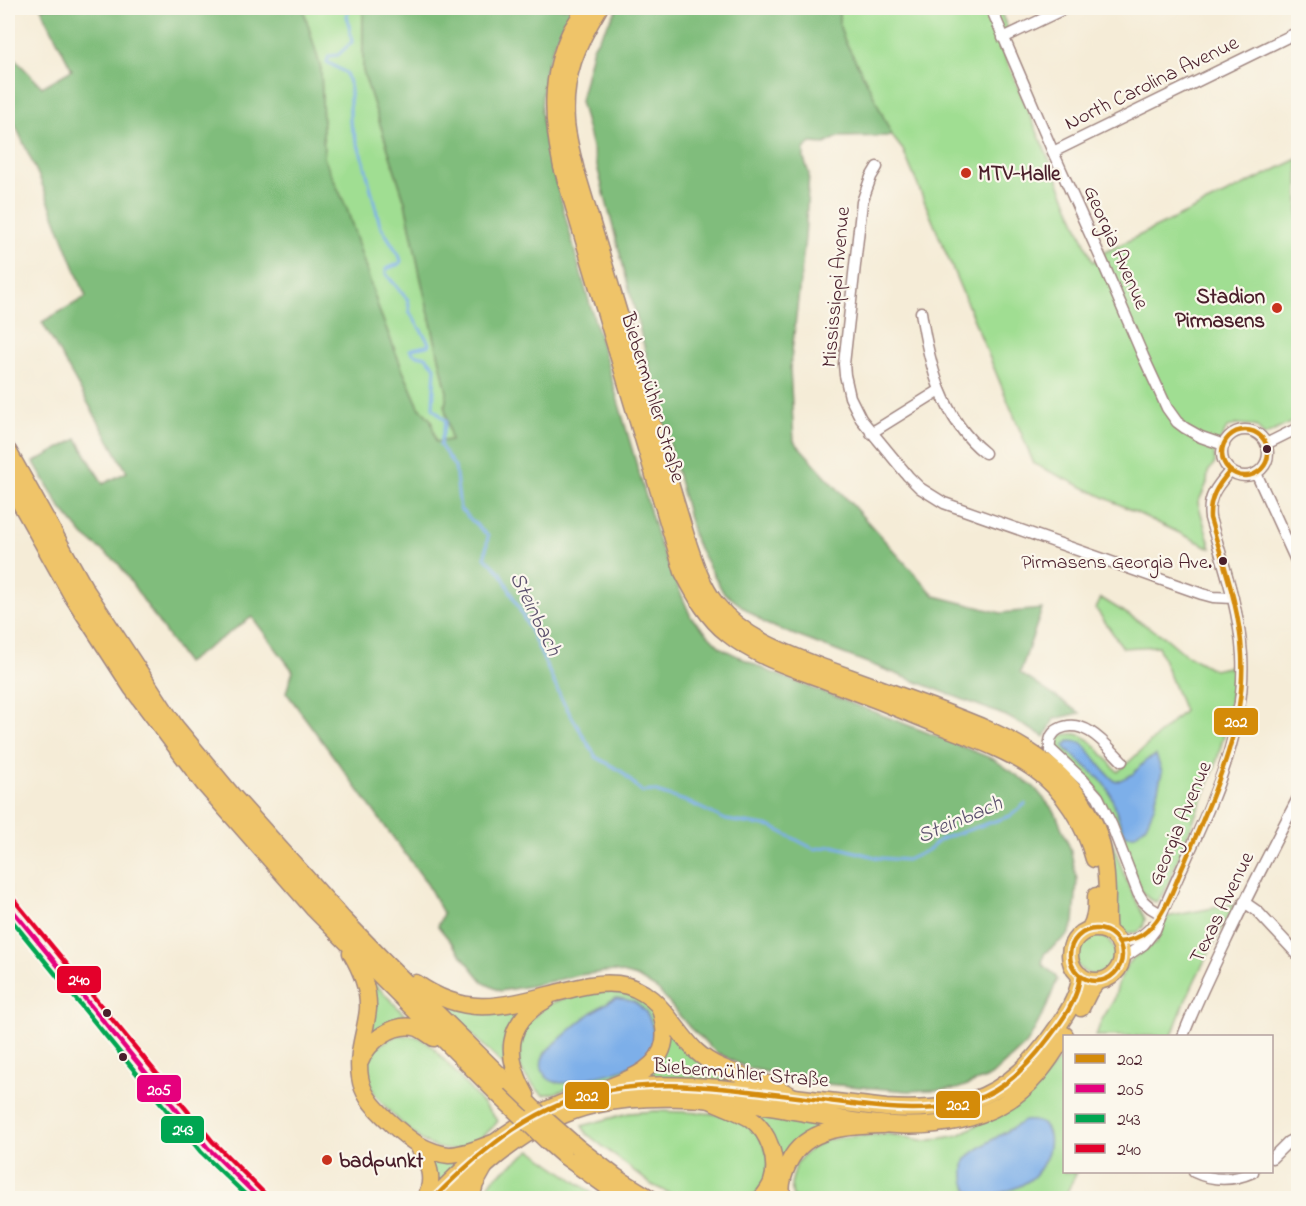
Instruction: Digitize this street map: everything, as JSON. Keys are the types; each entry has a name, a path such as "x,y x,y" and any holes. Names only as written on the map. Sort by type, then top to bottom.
{"main road":[{"name":"Biebermühler Straße","path":"586,8 571,33 558,69 553,101 555,138 683,572 706,612 719,627 764,656 975,739 1036,770 1071,808 1089,842 1094,861 1096,887 1094,922 1089,930"},
{"path":"599,8 577,48 569,72 566,89 566,122 576,171 688,543 702,580 725,613 758,639 807,661 988,729 1024,748 1054,770 1081,799 1098,835 1106,878 1107,921 1122,952 1119,967 1106,979 1097,981 1080,975 1071,961 1071,950 1079,935 1089,930 1099,929 1113,937"},
{"path":"8,451 85,589 175,726 253,819 382,959 511,1089 536,1111 605,1198"},
{"path":"8,481 73,597 166,736 236,822 313,908 454,1049"},
{"path":"341,937 355,960 368,996 359,1065 360,1079 368,1098 417,1144 431,1151 449,1155 467,1152 493,1143"},
{"path":"382,959 430,993 469,1006 502,1005 604,983 620,985 643,993 660,1008 697,1052 726,1070 770,1085 794,1097"},
{"name":"Biebermühler Straße","path":"493,1143 553,1107 598,1092 632,1086 693,1086 902,1109 934,1109 962,1104 989,1094 1008,1083 1033,1060 1059,1025 1076,994 1080,975"},
{"path":"1065,1035 1097,981"},
{"path":"511,1089 516,1074 512,1054 513,1040 519,1023 529,1011 566,990"},
{"path":"598,1092 646,1069 662,1052 665,1040 660,1008"},
{"path":"359,1065 363,1055 385,1033 405,1027 418,1028 454,1049 511,1089 533,1128 650,1198"},
{"path":"782,1198 783,1173 793,1155 806,1141 838,1128 932,1125 983,1113 1018,1093 1047,1063 1063,1038"},
{"name":"Biebermühler Straße","path":"453,1198 485,1166 530,1132 552,1120 593,1106 623,1100 648,1097 708,1099 883,1125"},
{"path":"708,1099 752,1120 765,1134 774,1158 775,1170 771,1184 762,1198"},
{"path":"434,1198 493,1143"},
{"path":"417,1144 428,1163 430,1173 429,1192 425,1198"},
{"path":"471,1198 475,1184 485,1166"},
{"path":"588,1174 623,1198"}],"street":[{"name":"Georgia Avenue","path":"991,8 1167,408 1185,428 1201,437 1224,445"},
{"path":"1003,38 1065,8"},
{"name":"North Carolina Avenue","path":"1053,152 1299,32"},
{"name":"Mississippi Avenue","path":"877,167 862,202 844,364 850,397 871,433 920,488 944,503 1202,594 1233,598"},
{"path":"921,312 928,350 940,390 960,427 985,453"},
{"path":"871,433 940,390"},
{"path":"1266,444 1299,428"},
{"path":"1247,431 1258,435 1266,444 1268,458 1264,467 1256,473 1246,476 1230,471 1223,456 1224,445 1231,436 1247,431"},
{"name":"Georgia Avenue","path":"1122,959 1149,940 1155,930 1215,790 1226,760 1239,711 1242,676 1240,639 1233,598 1209,508 1213,495 1230,471"},
{"path":"1256,473 1299,565"},
{"path":"1122,761 1102,741 1082,727 1061,728 1051,736 1049,742 1050,748 1091,787 1105,810 1143,901 1161,914"},
{"name":"Texas Avenue","path":"1183,1035 1244,902 1299,798"},
{"path":"1244,902 1257,911 1299,955"},
{"path":"8,905 207,1147 259,1198"},
{"name":"Georgia Avenue","path":"1113,937 1132,940 1145,934 1161,914"},
{"path":"1273,1157 1288,1142 1299,1137"},
{"path":"1196,1173 1220,1180 1250,1173"}],"green space":[{"path":"41,8 303,8 321,69 324,158 347,209 379,310 403,371 419,407 431,420 436,442 451,440 445,408 447,392 405,202 363,71 363,8 575,8 555,42 545,71 541,110 545,140 577,260 660,545 691,617 721,648 768,671 993,759 1034,787 1055,812 1070,848 1077,880 1074,923 1068,935 1044,954 1042,964 1055,975 1057,980 1047,1006 1028,1042 991,1076 957,1089 908,1091 814,1083 745,1067 717,1053 690,1028 658,990 637,977 614,971 579,975 500,991 484,983 438,926 443,913 426,882 286,692 293,671 252,617 186,663 118,563 84,536 60,507 34,462 77,439 103,484 127,472 42,322 86,297 40,179 8,109 8,48 16,60 42,87 72,70"},
{"path":"303,8 363,8 363,71 405,202 447,392 445,408 451,440 435,442 431,420 419,407 379,310 347,209 324,158 321,69"},
{"path":"618,8 839,8 839,24 844,39 892,136 838,137 825,144 811,143 804,149 804,159 809,173 805,238 790,369 794,441 935,596 1001,613 1042,609 1020,673 1080,713 1054,719 1045,737 1006,716 766,624 723,592 695,541 580,101 593,47"},
{"path":"839,8 999,8 1009,32 997,38 1093,262 1105,252 1298,159 1298,419 1264,436 1257,427 1248,425 1238,424 1227,428 1214,452 1215,463 1208,472 1207,483 1198,503 1211,548 1034,464 903,150 892,136 844,39 839,24"},
{"path":"1101,598 1165,637 1185,654 1214,670 1233,666 1234,670 1227,724 1215,767 1165,891 1156,902 1142,892 1101,795 1091,780 1062,755 1055,745 1058,737 1068,734 1085,737 1099,749 1118,772 1184,711 1158,646 1123,648 1096,609"},
{"path":"1077,781 1096,806 1145,919 1143,927 1138,932 1127,933 1115,925 1088,798"},
{"path":"1235,904 1192,985 1172,1035 1096,1035 1101,1021 1114,1000 1118,984 1127,965 1156,943 1166,917"},
{"path":"1095,935 1103,936 1109,941 1114,947 1114,963 1109,969 1103,974 1095,975 1087,974 1081,969 1076,963 1075,955 1076,947 1081,941 1087,936"},
{"path":"372,981 414,1024 372,1036"},
{"path":"605,991 634,997 648,1006 654,1015 657,1027 657,1039 653,1051 639,1067 627,1073 543,1095 526,1077 519,1064 524,1025 549,1004 570,996"},
{"path":"443,1005 529,1005 507,1034 503,1049 510,1072"},
{"path":"670,1024 749,1085 681,1077 644,1078"},
{"path":"398,1035 419,1037 431,1045 498,1121 494,1126 471,1144 448,1150 428,1144 397,1119 372,1089 368,1061 373,1050"},
{"path":"1063,1054 1063,1173 1076,1173 1064,1198 793,1198 791,1184 797,1162 810,1149 827,1140 889,1134 926,1141 959,1135 1011,1106 1038,1085"},
{"path":"656,1111 716,1114 747,1123 765,1147 768,1163 766,1178 758,1191 751,1198 680,1198 652,1185 587,1134 582,1126 629,1113"},
{"path":"751,1111 836,1123 807,1134 777,1198 767,1198 777,1174"},
{"path":"531,1150 597,1198 480,1198 493,1179"},
{"path":"430,1155 467,1158 432,1192"}],"water":[{"path":"1069,741 1081,742 1116,782 1133,774 1145,761 1156,755 1162,772 1154,807 1146,825 1135,835 1126,835 1106,786 1064,746"},
{"path":"616,998 634,1002 641,1007 651,1021 653,1038 647,1054 630,1067 616,1072 564,1083 547,1078 543,1072 542,1063 547,1051 586,1017"},
{"path":"1024,1121 1036,1121 1043,1125 1050,1139 1046,1158 1036,1174 1022,1185 998,1194 983,1196 970,1192 964,1178 966,1159 984,1145"}],"waterway":[{"name":"Steinbach","path":"349,8 347,15 352,42 338,55 329,56 327,62 346,73 350,86 350,122 364,162 380,225 401,261 386,269 386,274 408,300 410,313 428,341 429,345 410,350 414,354 426,357 435,367 433,408 446,421 440,445 455,467 460,509 488,536 485,557 501,573 562,700 596,757 621,771 642,792 653,791 688,802 726,820 772,827 814,849 833,846 879,858 907,860 928,850 941,839 1010,816 1025,804"}],"transit line":[{"name":"202","path":"1245,430 1261,437 1268,453 1261,469 1245,476 1229,469 1222,453 1229,437 1245,430"},
{"name":"202","path":"1118,942 1134,939 1144,934 1154,924 1164,908 1216,788 1233,736 1242,682 1241,637 1230,586 1210,518 1215,493 1230,471"},
{"name":"240","path":"14,900 213,1142 264,1193"},
{"name":"205","path":"8,905 207,1147 259,1198"},
{"name":"243","path":"8,916 201,1152 249,1198"},
{"name":"202","path":"1096,929 1106,931 1114,937 1120,945 1122,955 1120,965 1114,973 1106,979 1096,981 1086,979 1078,973 1072,965 1070,955 1072,945 1078,937 1086,931 1096,929"},
{"name":"202","path":"434,1198 492,1145 535,1116 583,1096 609,1090 662,1085 716,1087 904,1109 945,1107 965,1103 994,1091 1012,1079 1027,1064 1054,1032 1069,1009 1079,984 1080,975"}],"place":[{"name":"MTV-Halle","path":"966,173"},
{"name":"Stadion Pirmasens","path":"1277,308"},
{"name":"Pirmasens Georgia Ave.","path":"1223,561"},
{"name":"badpunkt","path":"327,1160"}]}
